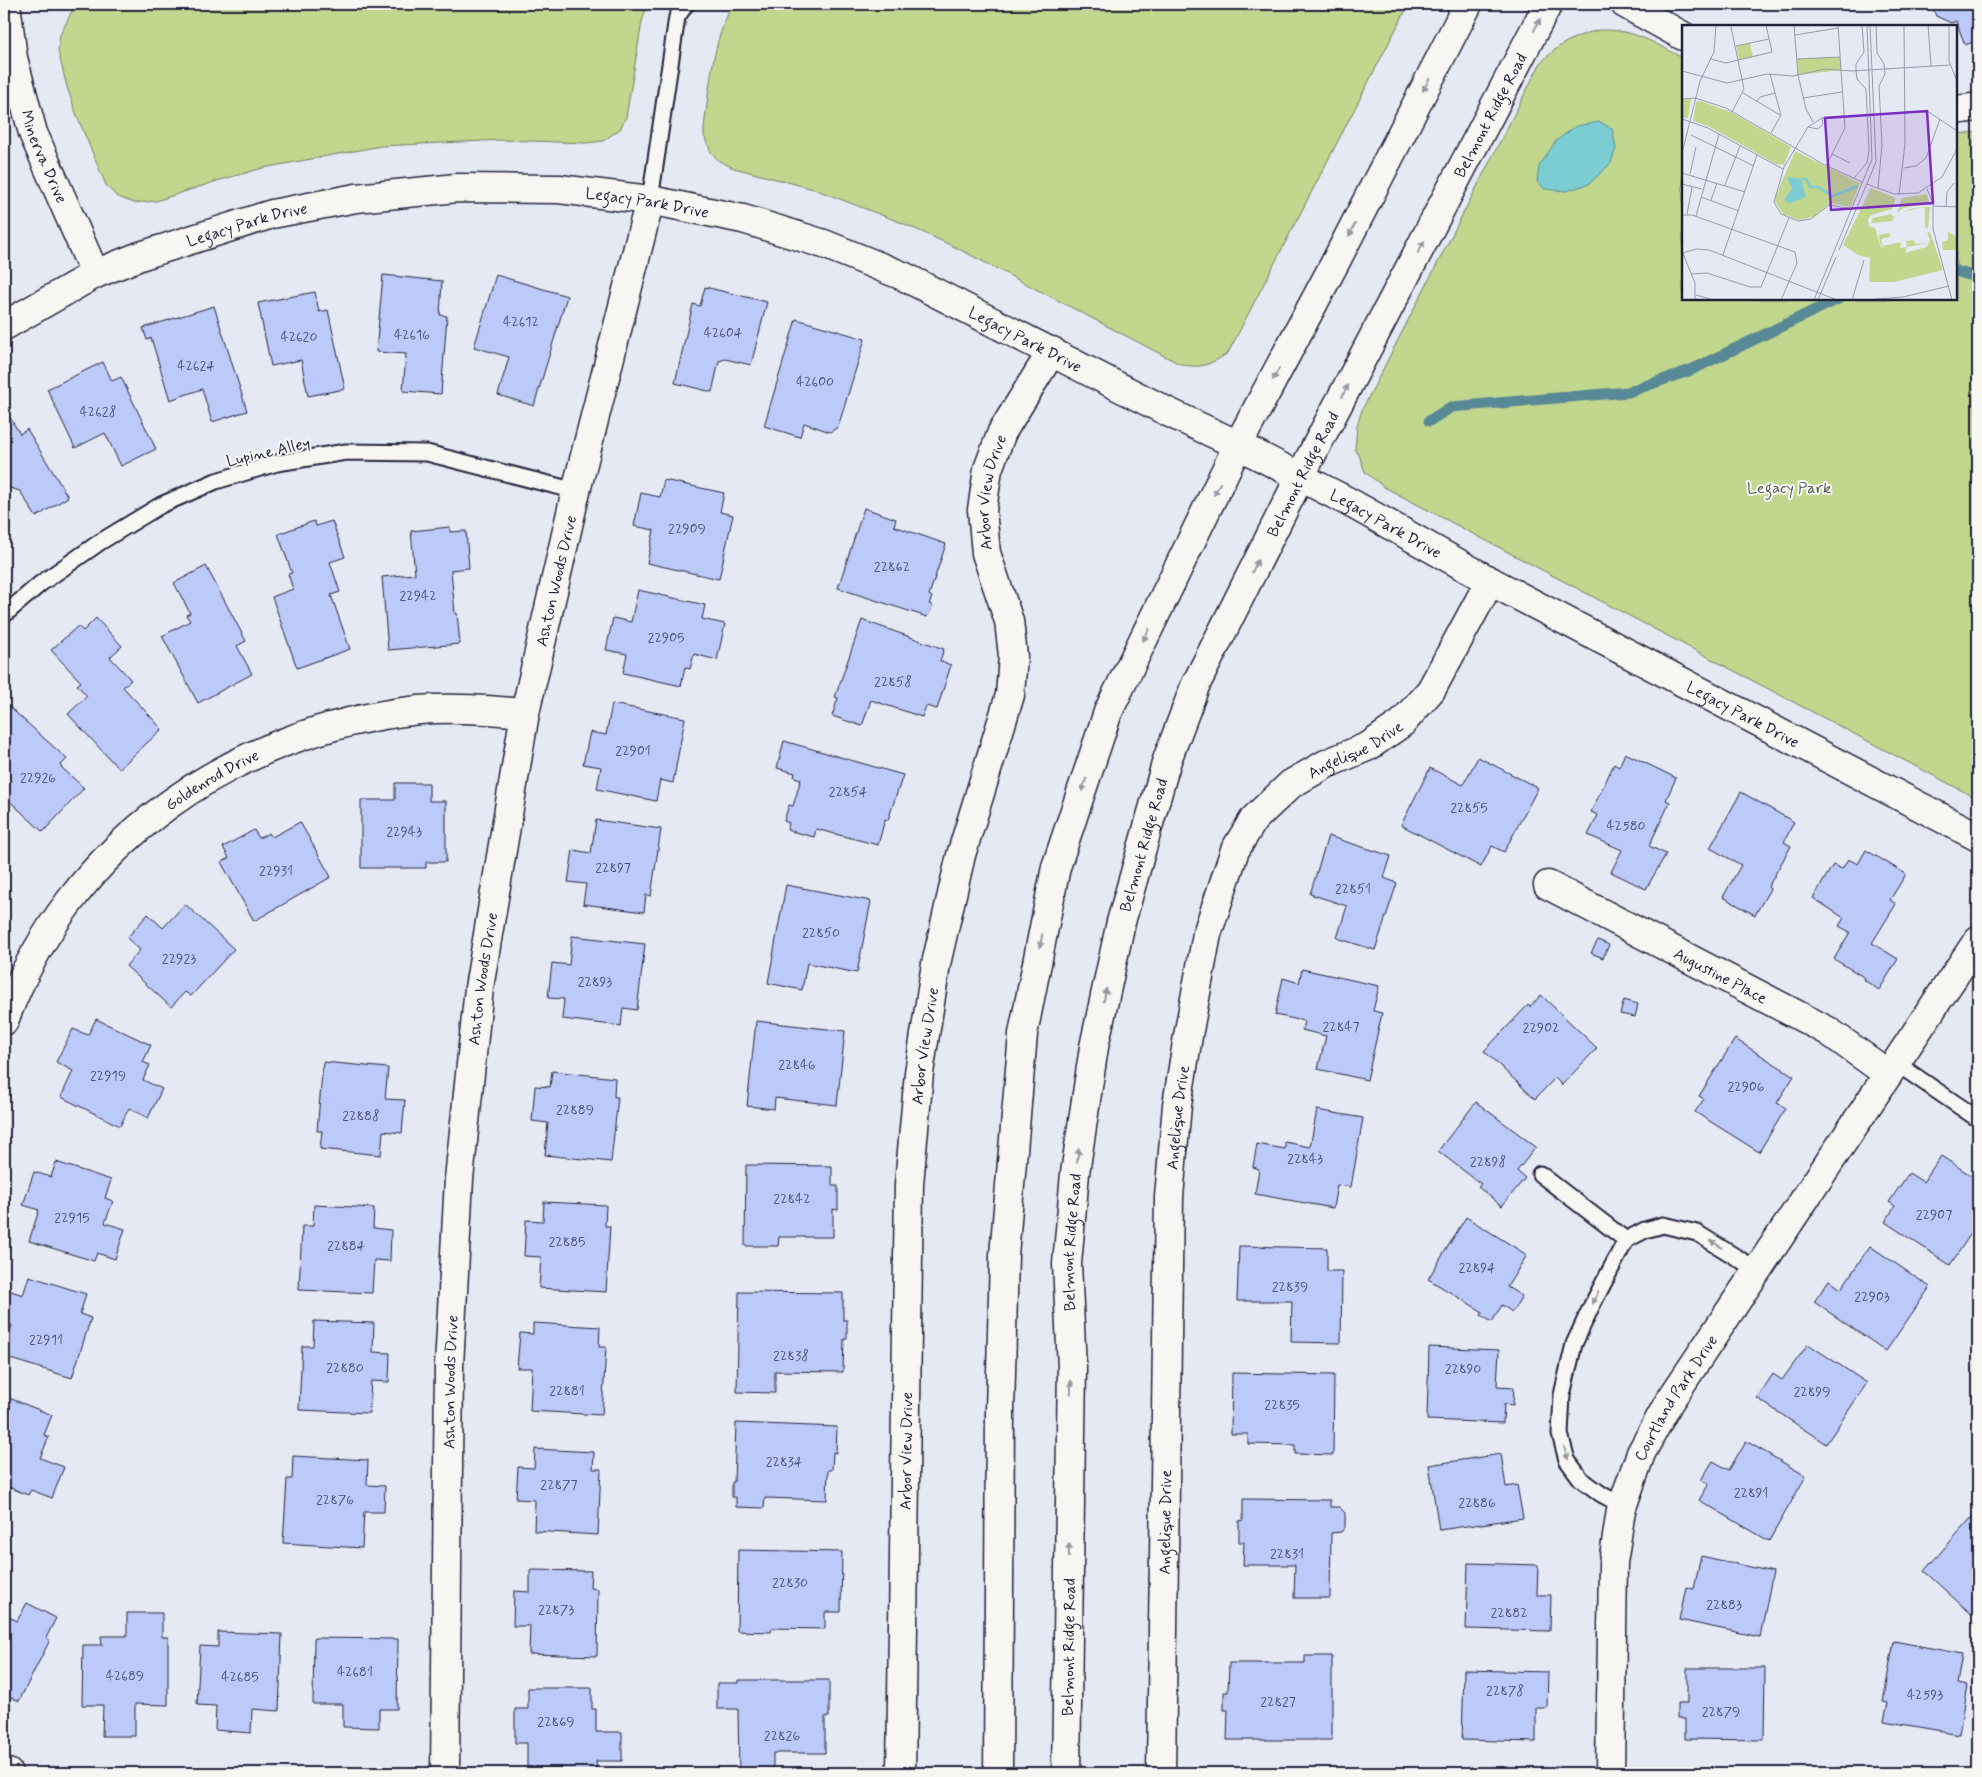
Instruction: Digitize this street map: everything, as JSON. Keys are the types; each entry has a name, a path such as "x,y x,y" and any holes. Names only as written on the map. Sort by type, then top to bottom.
{"street":[{"name":"Minerva Drive","path":"6,4 13,58 33,133 95,274"},
{"path":"998,1773 1000,1410 1004,1265 1023,1034 1056,867 1108,712 1238,445 1336,261 1468,4"},
{"name":"Belmont Ridge Road","path":"1066,1773 1072,1368 1067,1264 1075,1173 1094,1047 1121,922 1167,760 1195,686 1300,477 1548,4"},
{"path":"1625,4 1682,35"},
{"path":"1957,110 1978,107"},
{"name":"Legacy Park Drive","path":"4,326 95,274 140,256 272,214 356,198 457,188 559,189 650,200 743,219 824,244 903,276 1170,413 1238,445 1347,501 1490,581 1978,837"},
{"name":"Ashton Woods Drive","path":"445,1773 449,1366 460,1178 479,988 525,713 576,491 650,200"},
{"name":"Arbor View Drive","path":"901,1773 909,1184 919,1073 936,964 961,855 1010,695 1013,656 1009,621 986,553 982,510 988,469 1002,432 1052,351"},
{"name":"Angelique Drive","path":"1161,1773 1169,1197 1177,1104 1207,934 1235,850 1254,819 1291,784 1326,764 1369,746 1402,723 1431,690 1490,581"},
{"name":"Goldenrod Drive","path":"4,1021 14,994 44,938 84,882 129,836 174,799 230,766 289,740 353,720 421,710 477,709 525,713"},
{"name":"Augustine Place","path":"1548,885 1828,1031 1892,1068"},
{"path":"1892,1068 1978,940"},
{"name":"Courtland Park Drive","path":"1610,1773 1613,1563 1623,1506 1641,1453 1669,1402 1892,1068"},
{"path":"4,1772 8,1773"}],"lane":[{"path":"650,200 677,18 686,4"},
{"name":"Lupine Alley","path":"4,615 40,584 100,542 161,505 216,481 277,463 346,452 427,453 576,491"},
{"path":"1892,1068 1978,1119"},
{"path":"1540,1174 1626,1240"},
{"path":"1623,1506 1601,1494 1581,1479 1567,1460 1560,1434 1562,1395 1574,1344 1626,1240 1645,1230 1663,1225 1697,1233 1757,1270"}],"green space":[{"path":"79,4 647,4 642,22 626,117 620,129 603,141 586,143 503,140 381,146 263,168 156,201 134,203 116,196 106,185 67,87 58,51 60,35 72,11"},
{"path":"733,4 1409,4 1228,353 1216,361 1192,366 1178,363 957,248 902,223 814,189 734,168 719,161 711,152 704,136 704,127 716,49 720,33"},
{"name":"Legacy Park","path":"1600,30 1634,34 1682,57 1682,300 1957,300 1957,134 1978,132 1978,799 1384,487 1365,472 1359,455 1355,450 1357,426 1362,410 1540,64 1560,46 1582,35"}],"water":[{"path":"1600,122 1612,129 1616,148 1611,163 1589,184 1566,191 1545,189 1537,182 1539,166 1556,141 1576,126"}],"building":[{"path":"1931,4 1978,4 1978,40 1965,45 1956,21 1951,23 1936,16"},
{"path":"383,275 442,281 440,315 447,316 441,394 403,391 406,354 376,352"},
{"path":"496,275 567,296 534,406 498,395 509,357 474,347"},
{"path":"705,287 767,302 751,365 725,359 719,361 712,392 675,383 693,304 700,306"},
{"path":"315,292 319,312 328,310 345,389 308,396 301,360 271,366 258,303"},
{"path":"214,306 247,411 212,422 202,389 170,400 151,338 147,340 143,328"},
{"path":"796,319 865,339 838,427 830,432 804,423 800,437 764,426"},
{"path":"103,362 112,381 121,377 156,449 121,466 105,433 75,448 47,389"},
{"path":"9,416 20,434 27,429 68,497 36,517 20,491 10,488 4,492 4,419"},
{"path":"664,480 724,493 720,512 733,515 719,579 647,563 654,530 634,526 641,493 660,497"},
{"path":"864,508 896,519 894,526 946,544 929,595 932,597 929,604 933,606 927,617 838,588"},
{"path":"314,521 316,526 332,521 345,557 330,562 340,592 331,595 350,649 297,668 272,597 293,589 288,574 292,573 278,534"},
{"path":"450,527 450,532 466,531 469,568 451,570 460,644 388,650 382,577 415,574 411,531"},
{"path":"206,566 246,641 237,646 252,674 198,703 162,636 190,621 186,615 190,613 174,583"},
{"path":"638,590 705,605 702,619 725,624 717,660 694,654 690,669 685,667 681,686 623,673 627,654 606,650 613,618 631,622"},
{"path":"96,618 122,646 110,657 131,680 123,687 162,729 119,769 68,714 87,696 77,685 81,682 51,650 78,626 83,631"},
{"path":"862,620 944,649 940,661 951,665 937,709 926,706 922,717 871,700 862,726 832,716 838,698 835,697"},
{"path":"4,702 67,759 60,766 84,788 43,832 4,796"},
{"path":"612,704 685,718 673,783 660,780 656,801 597,789 601,767 583,764 590,732 606,735"},
{"path":"784,741 903,775 888,820 885,819 878,845 816,829 814,837 787,830 789,823 784,821 789,805 793,806 801,779 794,777 795,773 777,768"},
{"path":"1625,753 1676,778 1666,800 1670,802 1649,846 1666,854 1646,889 1611,872 1622,850 1588,835 1598,815 1591,812 1614,764 1619,767"},
{"path":"1478,757 1538,788 1504,852 1492,846 1481,867 1401,825 1430,768 1463,785"},
{"path":"395,783 429,783 429,801 446,801 446,862 426,862 426,868 361,868 361,800 395,800"},
{"path":"1741,792 1794,822 1784,842 1791,846 1755,915 1723,897 1741,865 1710,848"},
{"path":"596,820 661,829 651,896 646,895 644,912 583,904 586,884 568,882 573,850 591,853"},
{"path":"300,822 331,877 254,921 221,862 229,858 223,847 254,830 259,838 269,833 272,837"},
{"path":"1328,836 1391,856 1384,878 1397,883 1375,950 1337,938 1347,906 1310,894"},
{"path":"1866,850 1906,874 1890,900 1896,904 1872,943 1898,959 1879,990 1864,980 1865,978 1834,959 1850,932 1839,926 1844,918 1813,898 1833,865 1842,869 1848,859 1858,864"},
{"path":"786,885 871,901 857,973 807,963 802,990 768,983"},
{"path":"185,904 234,949 191,996 185,992 171,1007 126,966 140,950 127,938 148,914 163,928"},
{"path":"572,936 645,944 637,1010 623,1008 621,1026 562,1019 564,999 548,998 552,963 569,965"},
{"path":"1598,940 1609,945 1603,958 1591,953"},
{"path":"1302,969 1379,986 1373,1011 1382,1013 1367,1080 1318,1069 1326,1036 1302,1030 1304,1021 1275,1015 1283,978 1299,983"},
{"path":"1541,995 1597,1048 1562,1085 1555,1078 1535,1099 1484,1051 1528,1005 1530,1007"},
{"path":"1624,1000 1638,1004 1635,1017 1620,1014"},
{"path":"96,1019 151,1045 143,1062 150,1065 143,1080 162,1089 148,1118 129,1108 120,1126 61,1097 73,1071 56,1062 73,1029 88,1035"},
{"path":"756,1021 845,1031 837,1105 775,1098 774,1109 747,1106"},
{"path":"1735,1039 1794,1076 1777,1103 1786,1108 1759,1152 1695,1112 1704,1099 1699,1096"},
{"path":"323,1062 388,1068 385,1099 405,1100 402,1133 383,1131 381,1155 320,1149 322,1131 317,1131"},
{"path":"552,1071 615,1078 614,1097 618,1097 611,1162 545,1155 548,1123 532,1121 535,1086 550,1087"},
{"path":"1476,1102 1536,1147 1517,1171 1525,1178 1502,1206 1478,1187 1481,1184 1438,1151"},
{"path":"1317,1110 1363,1118 1351,1187 1337,1185 1333,1208 1255,1194 1259,1169 1253,1167 1257,1144 1285,1149 1285,1142 1310,1147"},
{"path":"1941,1156 1978,1180 1978,1223 1950,1265 1885,1222 1895,1206 1889,1202 1909,1173 1923,1182"},
{"path":"56,1162 111,1180 105,1198 113,1201 105,1223 125,1229 115,1259 97,1253 94,1261 29,1241 39,1210 23,1205 34,1172 51,1177"},
{"path":"746,1165 832,1166 832,1186 838,1186 838,1210 833,1209 833,1237 779,1237 778,1246 745,1246"},
{"path":"544,1202 606,1205 605,1226 610,1226 606,1292 539,1288 541,1257 524,1256 526,1220 543,1221"},
{"path":"314,1205 374,1208 373,1228 391,1230 390,1261 374,1260 372,1293 299,1290 302,1226 313,1226"},
{"path":"1466,1217 1527,1255 1507,1287 1522,1296 1512,1312 1502,1305 1492,1322 1481,1315 1483,1312 1428,1279"},
{"path":"1239,1246 1327,1248 1327,1271 1342,1271 1341,1343 1291,1342 1292,1301 1237,1301"},
{"path":"1870,1246 1930,1287 1886,1351 1814,1302 1829,1280 1841,1289"},
{"path":"29,1276 86,1294 80,1314 91,1318 72,1378 4,1357 12,1325 4,1323 4,1292 5,1289 23,1295"},
{"path":"739,1292 843,1293 843,1320 847,1320 847,1339 844,1339 843,1372 775,1371 775,1393 737,1392"},
{"path":"314,1321 374,1323 373,1352 390,1353 389,1382 371,1381 369,1413 299,1410 302,1346 313,1346"},
{"path":"533,1323 600,1327 599,1347 606,1347 602,1415 530,1411 532,1368 517,1368 520,1333 533,1334"},
{"path":"1808,1344 1867,1383 1826,1444 1757,1398 1773,1374 1782,1380"},
{"path":"1429,1347 1499,1350 1497,1386 1514,1387 1513,1405 1504,1404 1503,1423 1427,1420"},
{"path":"1232,1373 1334,1375 1333,1455 1295,1454 1295,1445 1248,1444 1248,1434 1231,1434"},
{"path":"4,1396 52,1415 44,1435 49,1437 40,1458 64,1467 52,1498 31,1490 28,1495 4,1485"},
{"path":"736,1423 837,1427 836,1453 833,1452 832,1470 828,1470 827,1500 765,1498 764,1508 736,1507 736,1497 732,1497 732,1482 734,1482"},
{"path":"1746,1441 1806,1476 1769,1541 1699,1500 1709,1484 1701,1480 1713,1461 1729,1470"},
{"path":"535,1449 594,1452 593,1469 601,1469 598,1535 534,1531 535,1500 516,1499 518,1467 534,1468"},
{"path":"1501,1454 1506,1487 1517,1485 1523,1518 1439,1530 1429,1465"},
{"path":"293,1456 368,1460 367,1485 385,1486 384,1512 364,1512 362,1548 283,1543 287,1479 292,1479"},
{"path":"1243,1499 1330,1500 1330,1507 1339,1507 1345,1513 1345,1527 1341,1532 1331,1533 1330,1598 1294,1598 1295,1565 1243,1565 1244,1542 1239,1542 1239,1521 1243,1520"},
{"path":"1973,1516 1978,1520 1978,1620 1924,1571"},
{"path":"738,1550 842,1552 841,1612 825,1612 825,1629 772,1628 771,1632 737,1631"},
{"path":"1701,1556 1773,1572 1760,1637 1679,1620 1686,1587 1694,1589"},
{"path":"1468,1563 1538,1565 1537,1595 1551,1595 1550,1631 1466,1629"},
{"path":"530,1570 591,1571 590,1588 598,1589 597,1656 529,1654 530,1626 513,1626 514,1591 530,1592"},
{"path":"27,1603 56,1618 46,1638 50,1640 19,1701 4,1694 4,1614 17,1621"},
{"path":"127,1613 162,1613 162,1637 168,1637 168,1705 135,1704 135,1736 102,1736 103,1705 82,1705 83,1645 102,1645 101,1636 127,1636"},
{"path":"218,1632 282,1634 279,1711 252,1709 251,1733 215,1730 216,1706 197,1705 200,1646 218,1647"},
{"path":"314,1638 398,1639 397,1709 379,1709 379,1728 343,1727 343,1704 313,1704"},
{"path":"1894,1641 1962,1654 1957,1684 1967,1686 1959,1734 1884,1721 1888,1703 1883,1702"},
{"path":"1305,1656 1332,1656 1332,1740 1227,1740 1228,1710 1224,1710 1224,1692 1228,1692 1229,1663 1305,1663"},
{"path":"1687,1668 1765,1668 1764,1740 1685,1739 1685,1719 1677,1719 1677,1703 1687,1703"},
{"path":"1464,1670 1548,1672 1547,1708 1536,1708 1536,1742 1462,1740"},
{"path":"738,1680 829,1680 829,1717 825,1717 825,1753 773,1753 773,1773 739,1773 738,1709 717,1709 717,1683 738,1683"},
{"path":"528,1688 592,1688 592,1709 596,1709 596,1732 622,1732 622,1761 596,1761 597,1773 527,1773 527,1743 515,1743 515,1709 528,1709"}],"waterway":[{"path":"1957,271 1978,278"},
{"path":"1429,421 1451,407 1628,392 1691,370 1836,300"}]}
